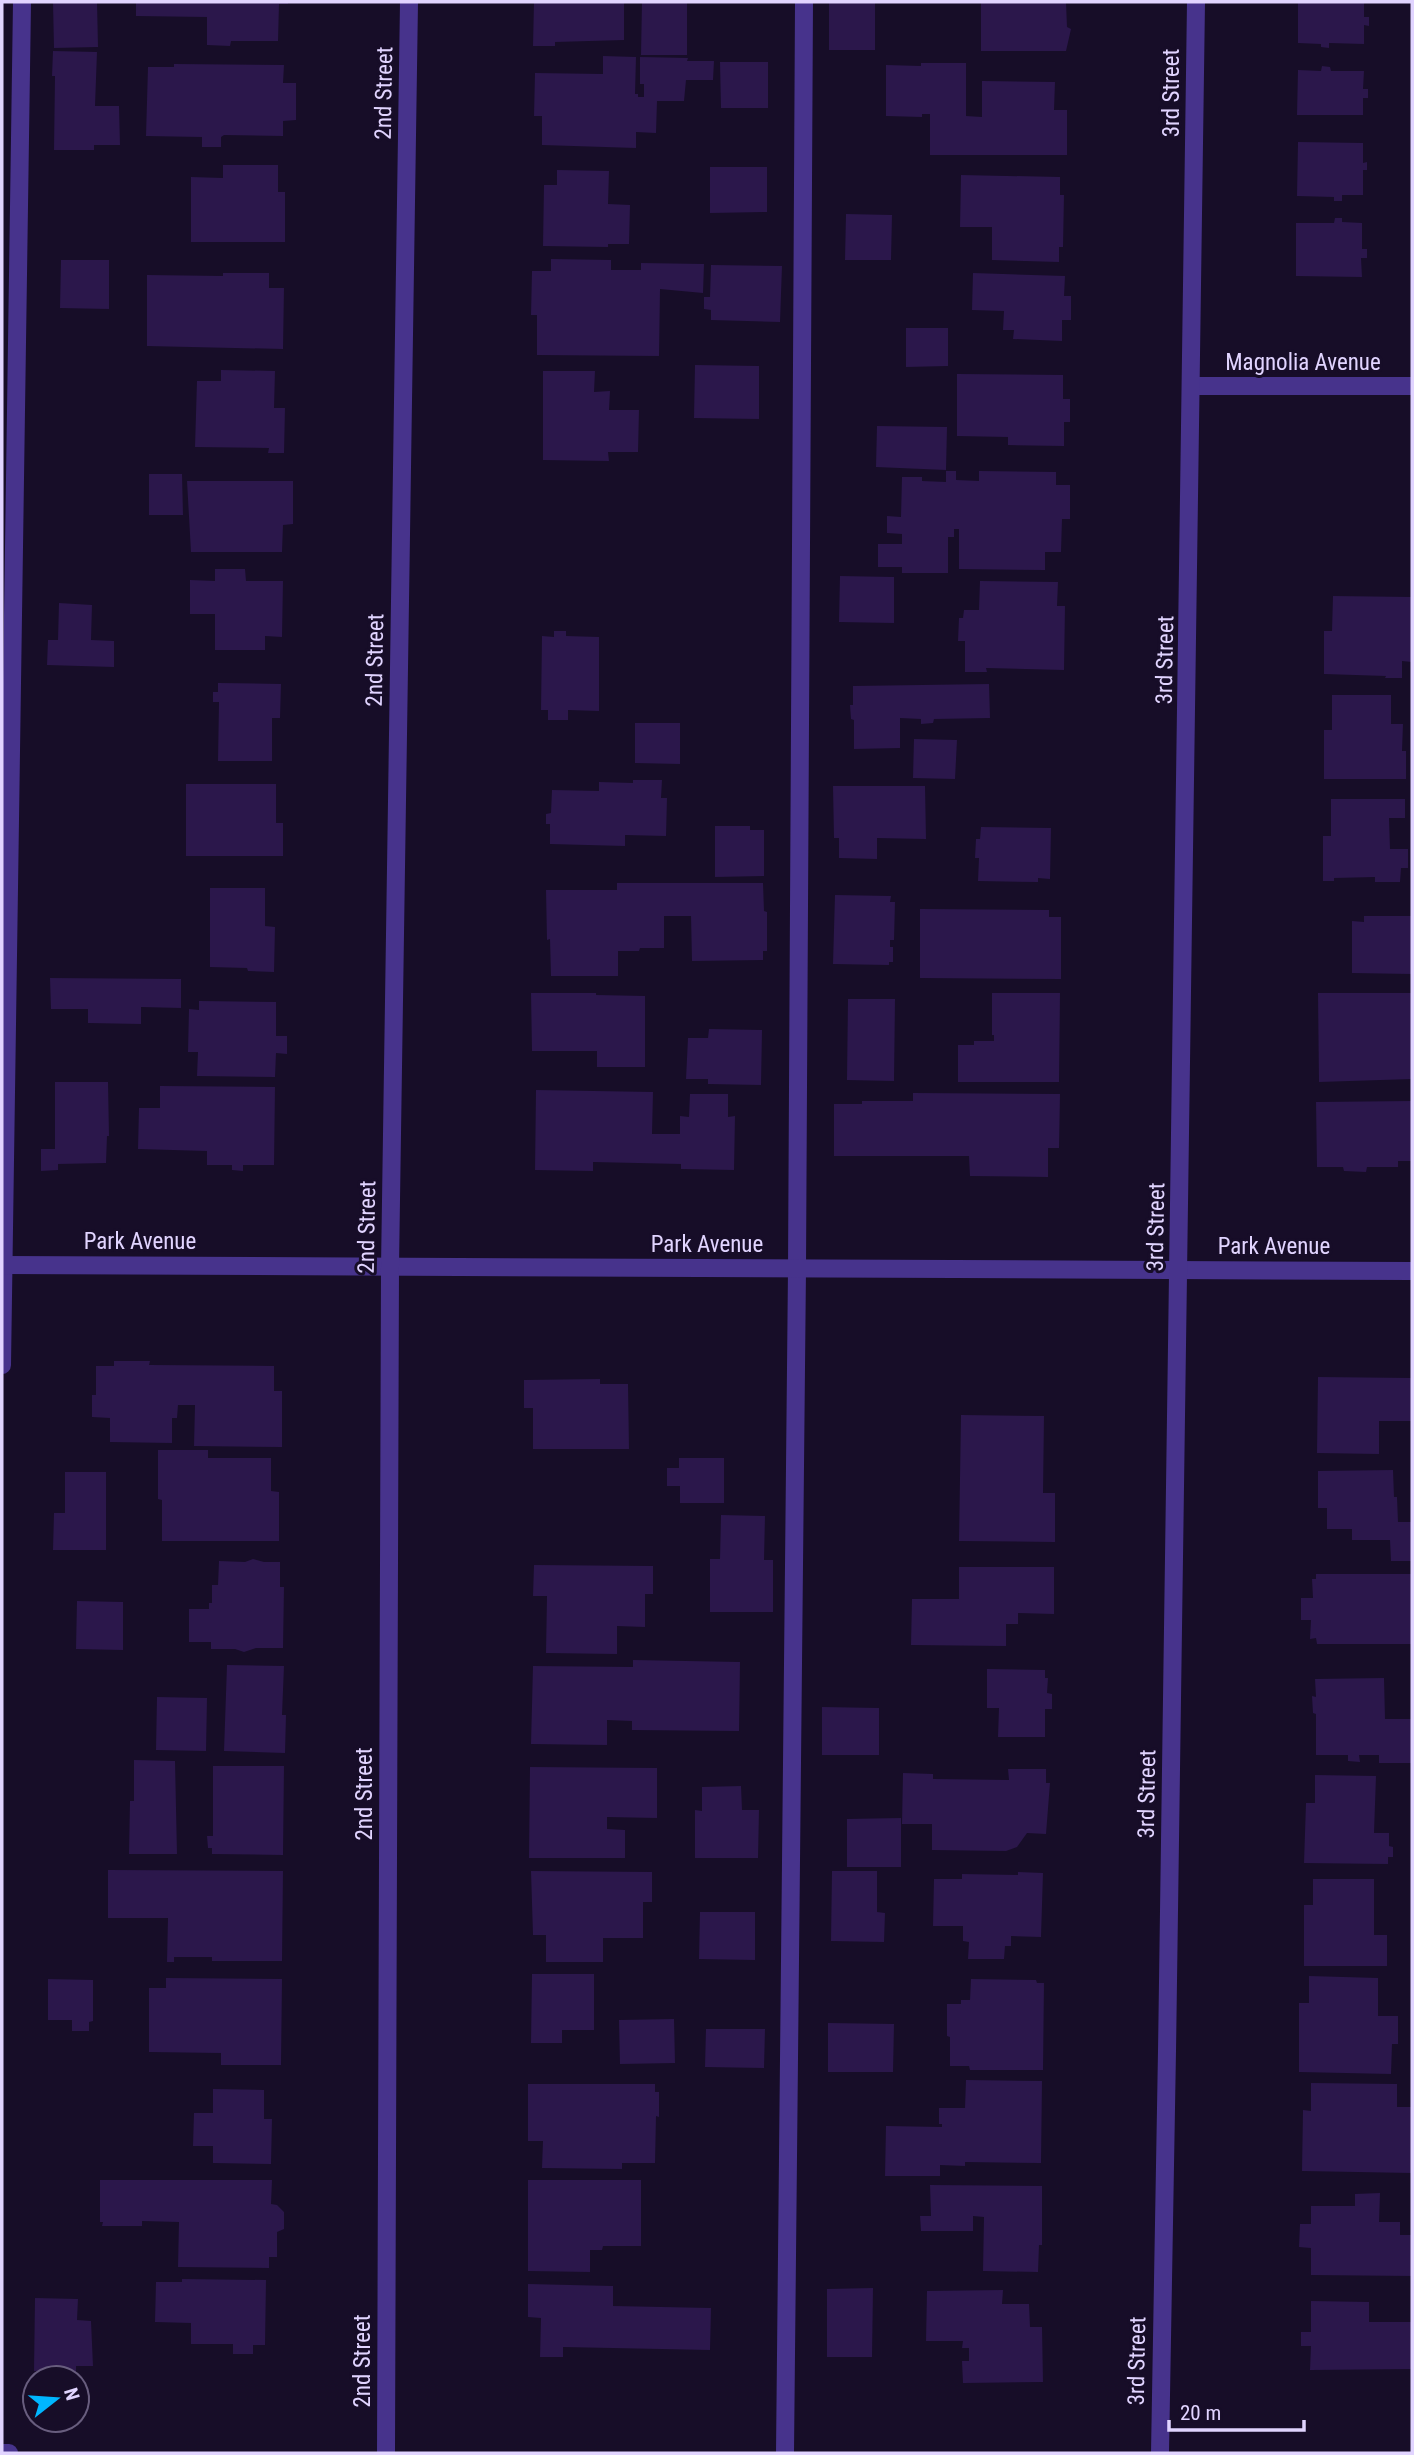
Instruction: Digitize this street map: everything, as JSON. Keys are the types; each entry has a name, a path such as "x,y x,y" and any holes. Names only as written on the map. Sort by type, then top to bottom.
{"street":[{"path":"2,1365 22,2"},
{"name":"2nd Street","path":"386,2453 390,1267 410,2"},
{"path":"785,2453 797,1269 804,2"},
{"name":"3rd Street","path":"1160,2453 1193,386 1196,2"},
{"name":"Magnolia Avenue","path":"1193,386 1412,386"},
{"name":"Park Avenue","path":"2,1265 1412,1271"},
{"path":"2,2453 9,2453"}],"building":[{"path":"53,2 97,2 98,47 54,48"},
{"path":"136,2 288,4 279,4 278,41 231,41 230,46 207,45 207,17 136,16"},
{"path":"534,2 624,2 624,40 555,42 555,46 533,46"},
{"path":"642,2 687,2 687,55 641,55"},
{"path":"829,2 875,2 875,50 829,50"},
{"path":"981,2 1066,2 1067,27 1071,29 1066,51 981,51"},
{"path":"1298,2 1364,2 1364,17 1369,17 1369,26 1364,25 1364,44 1329,43 1329,48 1321,47 1321,44 1298,43"},
{"path":"53,51 97,52 95,106 119,106 120,145 94,145 94,150 54,150"},
{"path":"603,56 636,57 635,94 638,94 638,97 644,97 644,84 640,84 640,57 714,61 713,80 686,80 684,101 657,101 656,133 636,132 636,148 542,145 542,116 534,116 535,73 603,74"},
{"path":"720,62 768,62 768,108 721,108"},
{"path":"921,63 966,63 966,116 982,117 982,81 1055,82 1054,110 1067,110 1067,155 930,155 930,114 922,114 922,117 886,116 886,65 921,66"},
{"path":"174,64 284,65 283,83 296,83 296,120 283,121 283,136 224,135 221,137 221,147 202,147 202,137 146,136 148,67 174,67"},
{"path":"1322,66 1330,67 1331,71 1364,71 1363,89 1368,89 1368,98 1363,98 1363,115 1297,115 1298,70 1321,71"},
{"path":"1298,142 1363,143 1363,163 1367,162 1367,170 1363,170 1363,195 1342,195 1342,201 1334,201 1334,197 1297,196"},
{"path":"223,165 278,165 278,192 285,192 285,242 191,242 191,177 223,178"},
{"path":"710,167 767,167 767,212 710,213"},
{"path":"557,170 609,171 608,204 630,205 629,244 608,244 608,247 543,246 544,185 557,185"},
{"path":"961,175 1060,177 1060,195 1064,195 1063,247 1059,247 1059,262 992,260 992,227 960,227"},
{"path":"846,214 892,215 891,260 845,260"},
{"path":"1335,218 1342,218 1342,222 1362,223 1362,249 1367,249 1367,258 1361,258 1362,277 1296,276 1296,223 1334,223"},
{"path":"551,259 611,260 611,270 641,270 641,263 704,264 703,293 660,289 659,356 537,355 537,315 531,315 532,271 551,271"},
{"path":"61,260 109,260 109,309 60,308"},
{"path":"711,265 782,266 780,322 711,320 711,310 704,309 704,297 710,297"},
{"path":"223,273 269,273 269,288 284,288 283,349 147,346 147,275 223,276"},
{"path":"973,273 1065,276 1064,296 1071,296 1071,320 1062,320 1062,341 1013,339 1014,330 1003,330 1004,311 972,310"},
{"path":"906,328 948,328 948,366 906,367"},
{"path":"695,365 759,366 759,419 694,418"},
{"path":"221,370 275,371 274,408 285,408 284,453 268,453 269,448 195,447 197,381 221,381"},
{"path":"543,371 595,371 594,392 610,391 609,410 639,410 638,452 608,452 609,461 543,460"},
{"path":"957,374 1063,375 1063,399 1070,399 1070,422 1064,422 1064,446 1008,445 1008,437 957,436"},
{"path":"877,426 947,427 946,470 876,467"},
{"path":"946,471 956,471 956,480 979,481 979,471 1056,472 1056,485 1070,485 1070,519 1062,519 1061,552 1045,552 1045,570 959,569 959,529 954,529 954,537 948,537 948,573 902,573 902,567 878,567 878,544 902,544 902,534 887,533 887,516 901,517 902,477 922,477 922,481 946,482"},
{"path":"149,474 182,474 183,515 149,515"},
{"path":"187,481 293,481 293,524 283,525 282,552 191,552"},
{"path":"215,569 245,569 246,581 283,581 282,637 265,636 265,650 215,650 215,614 190,614 190,580 215,581"},
{"path":"840,576 894,577 894,623 839,622"},
{"path":"980,581 1058,582 1057,606 1065,606 1064,670 986,668 987,672 965,672 965,641 958,641 959,618 963,618 964,610 979,610"},
{"path":"1333,596 1412,597 1412,662 1402,661 1402,678 1324,674 1324,631 1332,631"},
{"path":"59,603 92,605 91,640 114,641 114,667 47,665 48,640 58,640"},
{"path":"554,631 566,631 566,636 599,637 599,711 568,710 568,720 548,720 548,710 541,710 542,636 554,637"},
{"path":"218,683 281,684 280,718 272,718 272,761 218,761 219,702 213,702 213,692 218,692"},
{"path":"989,684 990,718 934,719 933,723 921,724 921,719 900,718 900,748 854,749 854,720 851,719 850,705 853,705 853,686"},
{"path":"1332,695 1391,695 1391,724 1403,724 1402,751 1406,751 1406,779 1324,779 1324,730 1332,730"},
{"path":"635,723 680,723 680,764 635,763"},
{"path":"914,739 957,740 955,779 913,778"},
{"path":"633,780 662,780 661,798 667,798 666,836 625,835 625,846 550,844 550,824 546,824 546,814 551,813 552,790 599,791 599,782 633,783"},
{"path":"186,784 276,784 276,823 283,823 283,856 186,856"},
{"path":"833,786 925,786 926,839 877,838 877,859 839,858 839,838 834,838"},
{"path":"1331,799 1405,799 1405,818 1389,818 1390,849 1408,849 1408,868 1401,868 1400,882 1375,882 1375,877 1334,878 1334,881 1323,881 1323,836 1331,836"},
{"path":"715,826 750,826 750,830 764,830 764,876 715,877"},
{"path":"981,827 1051,828 1050,879 1038,878 1038,882 978,881 976,839 980,839"},
{"path":"617,883 763,883 764,911 767,912 767,951 763,951 763,960 692,961 691,916 664,916 664,948 618,951 618,976 551,976 546,890 617,890"},
{"path":"210,888 265,888 265,926 275,927 274,972 210,967"},
{"path":"835,895 891,896 890,902 895,902 894,940 890,940 893,962 889,962 889,965 833,964"},
{"path":"920,909 1049,910 1049,917 1061,917 1061,979 920,978"},
{"path":"1364,916 1412,916 1412,974 1352,973 1352,921 1364,922"},
{"path":"50,978 181,979 181,1008 141,1007 141,1024 88,1023 88,1009 51,1009"},
{"path":"531,993 645,996 645,1067 597,1067 597,1051 532,1051"},
{"path":"992,993 1060,993 1059,1082 958,1082 958,1045 974,1045 974,1041 994,1041"},
{"path":"1318,993 1412,993 1412,1079 1319,1082"},
{"path":"848,999 895,999 894,1081 847,1080"},
{"path":"199,1001 276,1002 276,1036 287,1036 287,1054 276,1053 275,1077 197,1076 198,1052 188,1052 189,1009 199,1010"},
{"path":"709,1029 762,1030 761,1085 708,1084 708,1079 686,1079 688,1038 708,1038"},
{"path":"55,1082 108,1082 109,1136 106,1163 58,1164 58,1170 41,1171 41,1149 55,1149"},
{"path":"160,1086 275,1087 274,1165 243,1165 243,1171 232,1170 232,1165 207,1165 207,1151 138,1149 139,1108 160,1108"},
{"path":"536,1090 653,1092 652,1134 680,1134 680,1116 689,1117 690,1094 728,1094 728,1117 735,1116 734,1170 681,1169 681,1164 593,1162 593,1171 535,1170"},
{"path":"913,1093 1060,1094 1059,1148 1048,1148 1048,1177 970,1176 969,1156 834,1156 834,1104 913,1101"},
{"path":"1412,1101 1412,1161 1398,1161 1398,1167 1367,1167 1366,1172 1344,1171 1343,1167 1317,1167 1316,1102"},
{"path":"114,1361 150,1361 149,1365 274,1366 274,1391 282,1391 282,1447 194,1446 195,1405 178,1405 177,1418 172,1418 172,1443 110,1442 110,1418 92,1417 92,1395 96,1395 96,1366 114,1366"},
{"path":"1318,1377 1412,1378 1412,1421 1379,1421 1379,1454 1317,1453"},
{"path":"600,1379 600,1384 628,1384 629,1449 533,1449 533,1408 524,1408 524,1380"},
{"path":"961,1415 1044,1416 1043,1493 1055,1493 1055,1542 959,1541"},
{"path":"158,1450 208,1450 208,1458 271,1458 271,1491 279,1492 279,1541 162,1541 162,1500 158,1499"},
{"path":"679,1458 724,1458 724,1503 680,1503 680,1486 667,1486 667,1468 679,1468"},
{"path":"1393,1470 1398,1522 1412,1522 1412,1561 1391,1561 1390,1540 1352,1540 1352,1529 1327,1529 1327,1508 1318,1508 1318,1471"},
{"path":"65,1472 106,1472 106,1550 53,1550 54,1513 65,1513"},
{"path":"721,1515 765,1516 764,1560 773,1560 773,1612 710,1612 710,1559 720,1559"},
{"path":"253,1559 280,1562 280,1587 284,1587 283,1648 256,1648 244,1652 235,1649 211,1649 211,1642 189,1642 189,1609 209,1609 209,1603 212,1603 212,1585 218,1585 219,1561 245,1562"},
{"path":"534,1565 653,1566 653,1594 645,1594 645,1627 617,1626 617,1654 546,1653 547,1596 533,1596"},
{"path":"959,1567 1054,1567 1054,1614 1018,1613 1018,1624 1006,1624 1006,1646 911,1645 912,1599 959,1599"},
{"path":"1316,1574 1412,1574 1412,1644 1317,1644 1316,1638 1310,1639 1311,1620 1301,1620 1301,1598 1313,1598 1312,1579 1316,1579"},
{"path":"77,1601 123,1602 123,1650 76,1649"},
{"path":"633,1660 740,1662 739,1731 632,1730 632,1721 607,1720 607,1745 531,1744 533,1666 633,1667"},
{"path":"227,1665 284,1666 282,1715 286,1715 285,1753 224,1751"},
{"path":"987,1669 1045,1670 1045,1678 1048,1678 1047,1693 1052,1694 1052,1709 1045,1709 1045,1737 998,1737 999,1708 987,1708"},
{"path":"1384,1678 1385,1719 1411,1719 1412,1722 1412,1763 1379,1763 1379,1755 1359,1755 1360,1762 1348,1761 1348,1755 1316,1755 1316,1714 1313,1713 1312,1696 1316,1697 1315,1679"},
{"path":"157,1697 207,1698 206,1751 156,1750"},
{"path":"822,1707 879,1708 879,1755 822,1755"},
{"path":"134,1760 175,1761 177,1854 129,1854 130,1801 134,1801"},
{"path":"213,1766 284,1766 283,1855 212,1854 212,1848 208,1848 207,1836 213,1836"},
{"path":"530,1767 657,1768 657,1818 607,1817 607,1829 625,1830 625,1858 529,1858"},
{"path":"1008,1769 1046,1769 1046,1783 1050,1783 1046,1834 1027,1833 1017,1847 1006,1851 932,1850 932,1824 902,1824 903,1773 933,1774 933,1779 1009,1780"},
{"path":"1315,1775 1376,1776 1374,1833 1389,1833 1389,1846 1393,1847 1393,1857 1388,1857 1388,1864 1304,1863 1306,1803 1315,1803"},
{"path":"741,1786 742,1810 759,1810 758,1858 695,1858 695,1810 702,1811 702,1787"},
{"path":"901,1818 901,1867 847,1867 847,1819"},
{"path":"108,1870 283,1871 282,1961 212,1961 212,1957 174,1957 174,1962 167,1962 168,1918 108,1918"},
{"path":"531,1871 652,1872 652,1902 643,1902 643,1938 603,1938 603,1962 546,1962 546,1935 533,1935"},
{"path":"832,1871 877,1871 877,1912 885,1913 884,1942 831,1941"},
{"path":"1018,1872 1043,1873 1041,1937 1011,1936 1011,1946 1005,1946 1004,1959 968,1959 969,1942 963,1941 963,1926 933,1926 934,1879 962,1879 962,1874 1018,1875"},
{"path":"1313,1879 1374,1879 1374,1935 1387,1935 1387,1966 1304,1966 1304,1905 1313,1905"},
{"path":"700,1912 755,1912 755,1960 699,1959"},
{"path":"532,1974 594,1974 594,2030 562,2030 562,2043 531,2043"},
{"path":"1309,1976 1378,1978 1378,2016 1398,2016 1398,2044 1392,2044 1391,2074 1299,2072 1299,2003 1309,2003"},
{"path":"166,1978 282,1979 281,2065 221,2065 221,2053 149,2052 149,1988 166,1988"},
{"path":"48,1979 93,1980 93,2021 89,2022 89,2031 72,2031 72,2020 48,2020"},
{"path":"971,1979 1036,1980 1037,1983 1044,1983 1043,2070 970,2070 969,2066 950,2066 947,2004 961,2004 961,2000 970,2000"},
{"path":"674,2019 675,2063 620,2064 619,2020"},
{"path":"828,2023 894,2024 893,2072 828,2072"},
{"path":"706,2029 765,2029 764,2068 705,2067"},
{"path":"966,2080 1042,2081 1041,2163 965,2162 965,2166 940,2165 940,2176 885,2176 886,2126 942,2127 942,2124 939,2124 939,2108 965,2108"},
{"path":"1311,2083 1397,2084 1397,2107 1412,2107 1412,2173 1302,2171 1303,2110 1311,2111"},
{"path":"528,2084 655,2084 655,2092 659,2092 659,2117 656,2116 655,2163 622,2163 622,2169 542,2168 543,2141 528,2141"},
{"path":"213,2089 264,2090 264,2119 272,2119 271,2164 213,2163 213,2146 193,2146 194,2113 213,2113"},
{"path":"100,2180 272,2180 271,2204 277,2205 284,2212 284,2229 277,2232 277,2257 269,2257 269,2268 178,2267 179,2222 142,2221 142,2226 102,2226"},
{"path":"528,2180 641,2180 641,2246 603,2246 602,2250 590,2250 590,2272 528,2271"},
{"path":"930,2185 1042,2186 1042,2245 1039,2245 1038,2272 983,2271 984,2217 973,2216 973,2231 921,2231 920,2216 931,2216"},
{"path":"1380,2193 1379,2222 1400,2222 1400,2235 1412,2235 1412,2276 1311,2275 1311,2248 1299,2247 1300,2224 1311,2224 1311,2206 1355,2206 1355,2194"},
{"path":"182,2279 266,2280 265,2345 253,2345 253,2354 233,2354 233,2344 191,2344 191,2323 155,2322 156,2282 182,2282"},
{"path":"528,2284 613,2286 613,2306 711,2308 710,2350 563,2347 563,2357 540,2357 541,2318 528,2317"},
{"path":"873,2288 872,2357 827,2357 827,2289"},
{"path":"1003,2290 1002,2304 1029,2304 1030,2327 1042,2327 1043,2382 963,2383 962,2361 969,2361 969,2348 962,2348 963,2341 926,2341 927,2291"},
{"path":"35,2298 78,2299 77,2320 91,2321 93,2366 34,2364"},
{"path":"1311,2301 1369,2302 1369,2322 1412,2322 1412,2369 1310,2370 1311,2346 1301,2346 1301,2332 1311,2332"}]}
